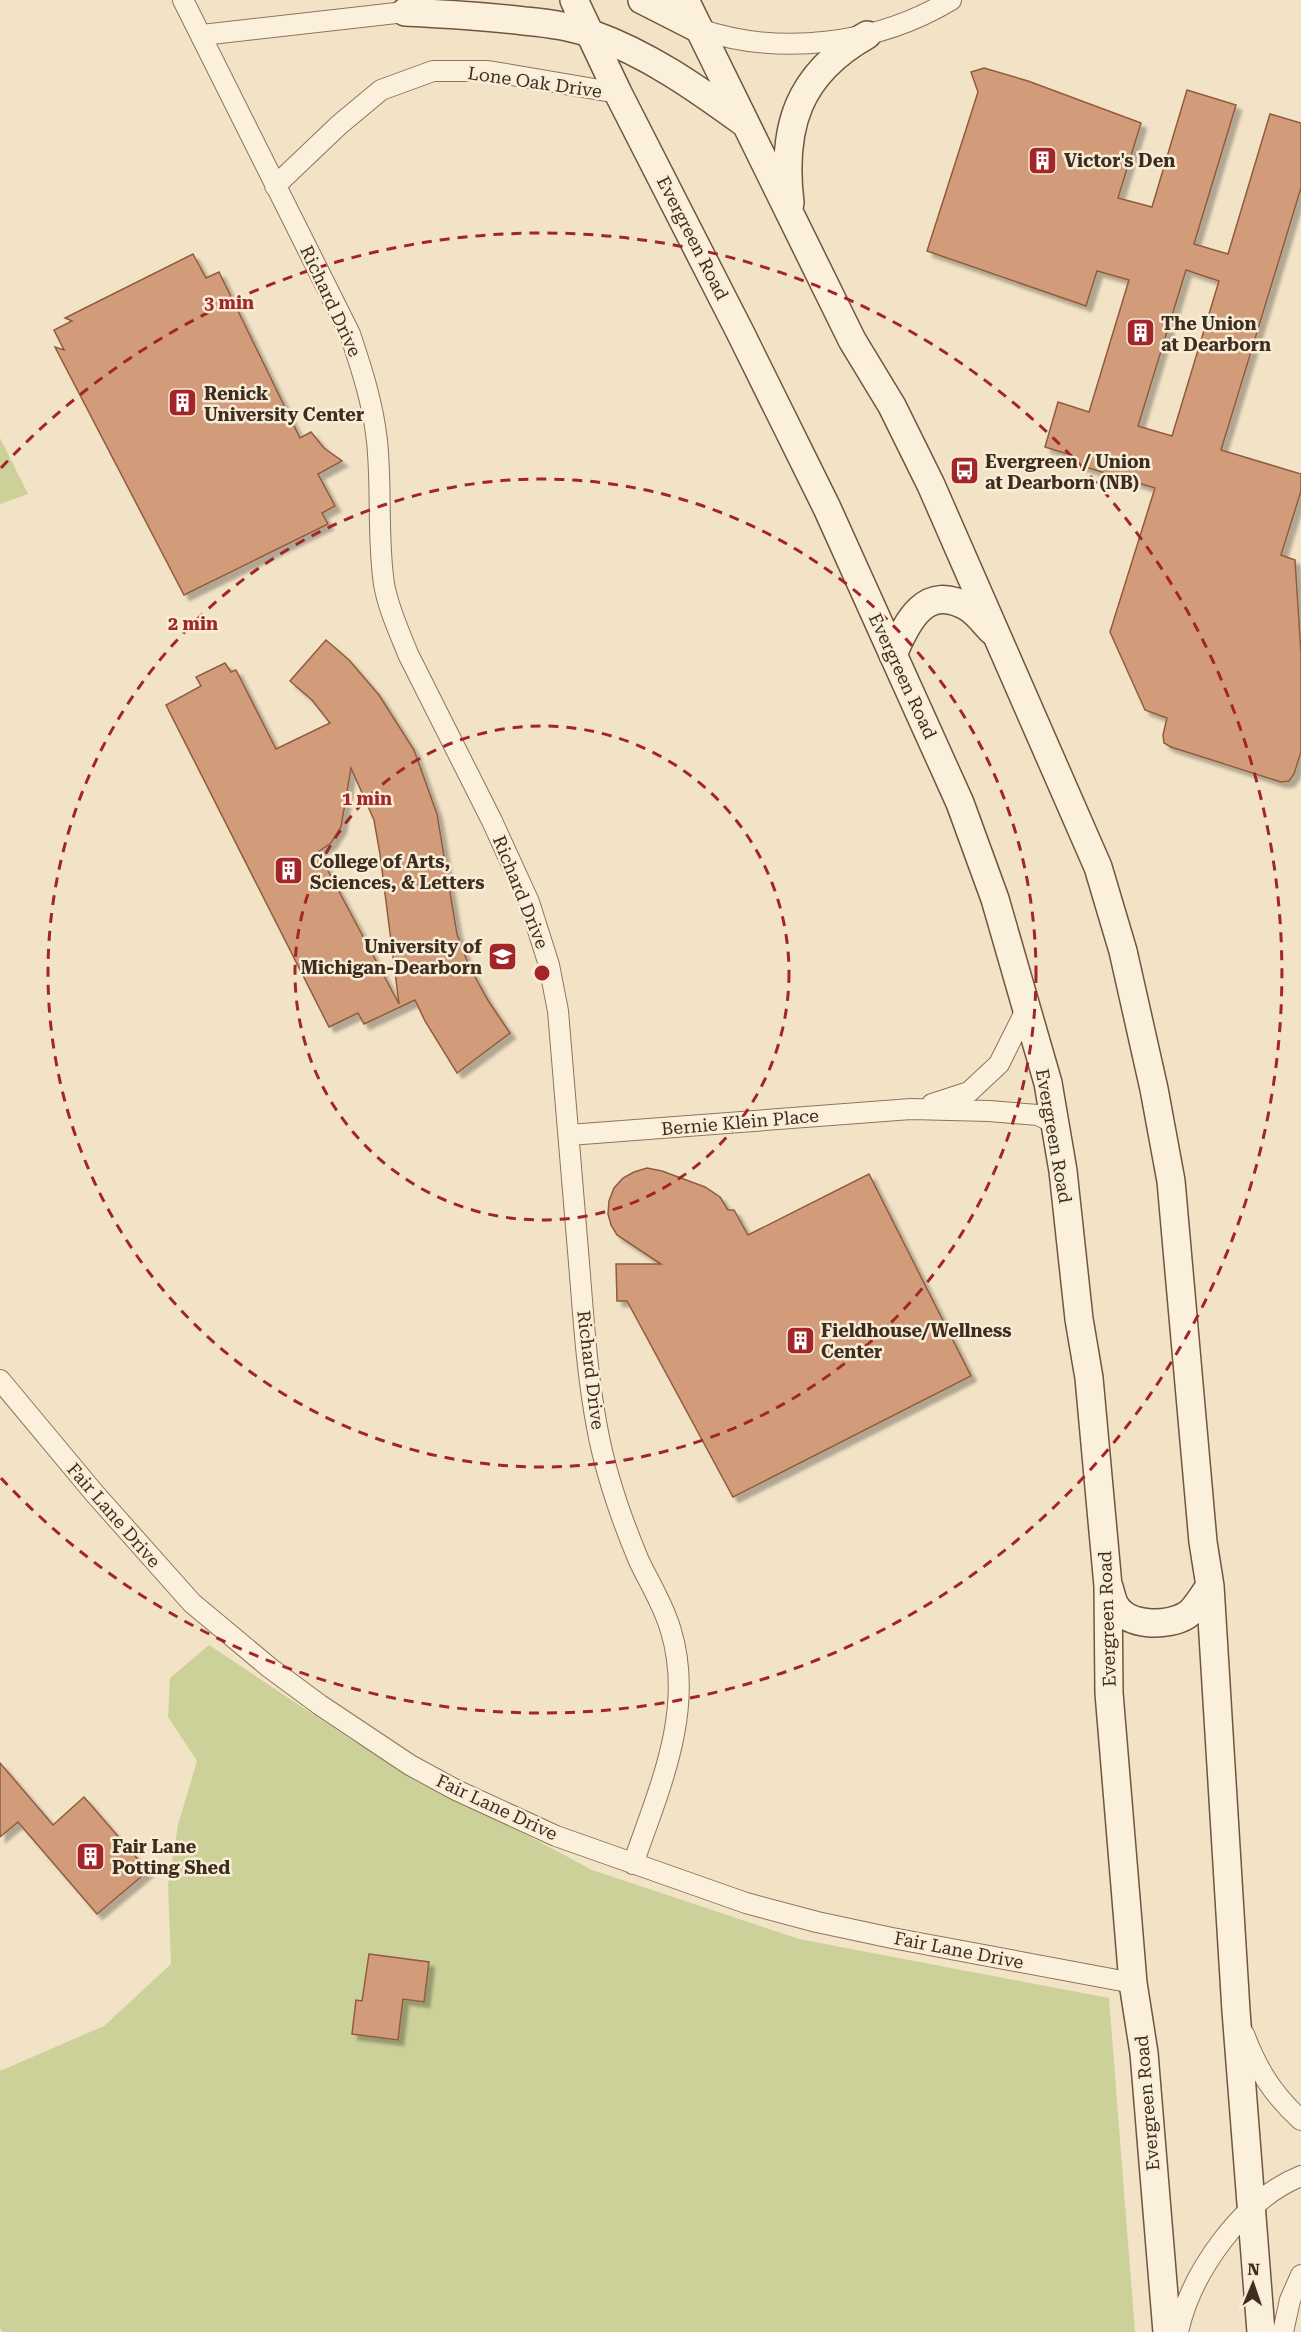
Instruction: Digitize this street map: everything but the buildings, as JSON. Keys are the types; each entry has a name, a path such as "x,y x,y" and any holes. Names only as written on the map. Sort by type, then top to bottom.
{"street":[{"name":"Richard Drive","path":"183,0 350,334 366,380 372,406 377,443 384,585 393,617 413,664 513,867 540,933 558,1011 587,1365 597,1428 609,1477 624,1523 640,1562 666,1614 676,1653 678,1714 672,1751 633,1864"},
{"path":"405,12 430,0"},
{"name":"Evergreen Road","path":"574,0 618,93 822,498 960,803 995,899 1048,1083 1056,1124 1079,1319 1089,1378 1108,1586 1109,1693 1133,1983 1143,2053 1167,2332"},
{"path":"642,0 699,29 752,41 778,44 822,43 867,35 931,12 951,0"},
{"path":"685,0 852,340 892,406 931,485 1098,867 1124,951 1171,1181 1203,1542 1210,1586 1236,2011 1262,2332"},
{"path":"202,35 405,12 487,16 550,24 590,33 633,51 673,72 746,124"},
{"path":"792,220 787,154 796,109 810,83 824,65 846,47 867,35"},
{"name":"Lone Oak Drive","path":"275,186 339,125 381,90 433,71 488,71 618,93"},
{"path":"893,655 904,628 916,610 934,600 953,602 970,609 999,639"},
{"name":"Bernie Klein Place","path":"911,1109 969,1092 999,1064 1026,1010"},
{"name":"Bernie Klein Place","path":"569,1136 911,1109 989,1111 1038,1116 1056,1124"},
{"name":"Fair Lane Drive","path":"0,1380 95,1494 192,1603 278,1674 364,1736 456,1790 527,1825 746,1903 816,1922 1133,1983"},
{"path":"1108,1586 1115,1606 1130,1617 1150,1624 1169,1622 1188,1614 1210,1586"},
{"path":"1236,2011 1253,2060 1266,2082 1282,2103 1301,2120"},
{"path":"1178,2332 1187,2304 1209,2261 1251,2208 1276,2188 1301,2176"},
{"path":"1283,2332 1290,2300 1301,2275"}],"green space":[{"path":"0,438 28,494 0,504"},
{"path":"209,1645 353,1741 592,1870 799,1939 1109,1998 1135,2332 2,2332 0,2328 0,2071 104,2026 171,1964 168,1885 178,1825 197,1761 168,1717 170,1678"}],"place":[{"name":"Victor's Den","path":"1043,160"},
{"name":"The Union at Dearborn","path":"1140,333"},
{"name":"Renick University Center","path":"183,403"},
{"name":"Evergreen / Union at Dearborn (NB)","path":"964,471"},
{"name":"College of Arts, Sciences, & Letters","path":"289,871"},
{"name":"University of Michigan-Dearborn","path":"503,956"},
{"name":"Fieldhouse/Wellness Center","path":"800,1340"},
{"name":"Fair Lane Potting Shed","path":"91,1856"}]}
